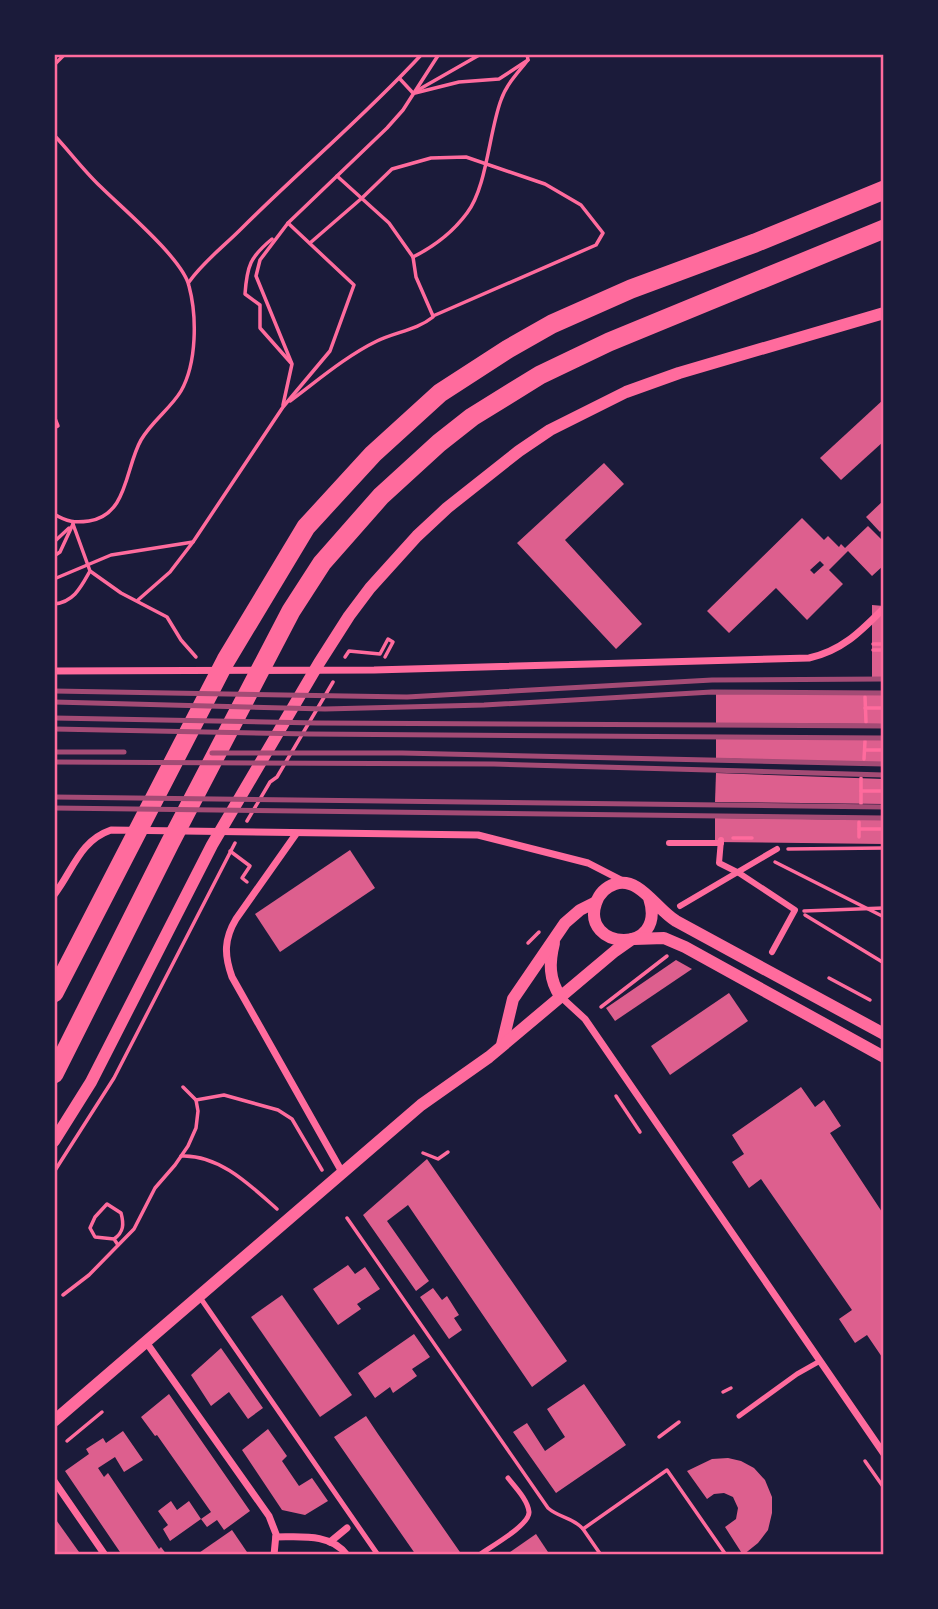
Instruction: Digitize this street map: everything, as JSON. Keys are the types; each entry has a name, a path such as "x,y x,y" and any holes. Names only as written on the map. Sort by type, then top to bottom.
{"highway":[{"path":"54,993 226,660 306,527 373,454 440,393 552,324 631,289 755,243 884,190"},
{"path":"54,1074 291,611 322,563 381,496 472,417 540,375 573,358 884,229"}],"street":[{"path":"54,1141 91,1082 212,845 319,663 370,588 418,536 487,475 550,430 626,392 678,373 884,313"},
{"path":"54,671 197,672 792,659 820,656 840,647 857,635 884,608"},
{"path":"54,895 66,880 80,852 99,834 111,830 491,836 588,863 643,891 665,914 677,921 884,1034"},
{"path":"296,834 236,919 225,944 226,960 232,977 342,1172"},
{"path":"669,843 723,840 719,863 795,910 772,952"},
{"path":"680,906 776,849"},
{"path":"502,1045 513,999 557,933 580,910 596,902 608,887 626,883"},
{"path":"54,1421 421,1105 489,1057 560,996 649,926 652,917 649,898"},
{"path":"596,902 594,911 600,929 615,940 664,939 685,947 884,1057"},
{"path":"557,933 550,970 555,989 585,1019 884,1454"},
{"path":"146,1342 269,1516 275,1526 274,1555"},
{"path":"54,1481 105,1555"},
{"path":"330,1542 347,1528"},
{"path":"276,1537 318,1538 340,1545 347,1555"}],"lane":[{"path":"198,1296 378,1555"},
{"path":"739,1416 797,1374 820,1361"},
{"path":"479,1555 523,1524 528,1516 528,1507 508,1478"}],"path":[{"path":"54,65 65,54"},
{"path":"189,282 199,268 399,79 422,54"},
{"path":"283,407 292,364 256,276 260,260 288,223 387,128 439,54"},
{"path":"413,93 481,54"},
{"path":"413,93 459,82 499,79 528,57"},
{"path":"413,257 428,249 468,212 486,163 501,99 528,57"},
{"path":"399,79 413,93"},
{"path":"54,135 99,185 167,252 189,282 195,323 190,365 181,391 153,421 139,443 121,496 111,512 98,520 73,524 54,542"},
{"path":"283,407 324,375 376,341 425,323 433,316 596,246 603,233 580,205 545,184 466,157 431,158 392,169 310,243"},
{"path":"337,176 389,223 413,257 416,277 433,316"},
{"path":"138,600 170,572 283,407 330,351 354,285 288,223"},
{"path":"278,235 256,253 247,270 245,294 260,305 260,328 292,364"},
{"path":"54,416 58,426 54,428"},
{"path":"54,514 73,524 90,571 121,593 167,617 181,640 194,654 201,667 197,672"},
{"path":"54,556 60,552 73,524"},
{"path":"54,579 111,555 193,542"},
{"path":"54,604 62,604 78,592 90,571"},
{"path":"355,652 380,654 388,639 393,642 384,659"},
{"path":"873,644 884,644"},
{"path":"873,650 884,650"},
{"path":"246,824 333,684 334,675"},
{"path":"865,697 866,722"},
{"path":"865,708 884,708"},
{"path":"864,759 865,741"},
{"path":"865,750 884,750"},
{"path":"861,778 861,804"},
{"path":"861,791 884,791"},
{"path":"859,822 859,837"},
{"path":"859,829 884,829"},
{"path":"54,1172 114,1078 240,835"},
{"path":"723,840 752,838"},
{"path":"776,849 884,848"},
{"path":"230,851 250,866 242,878 248,883 253,877"},
{"path":"764,857 884,918"},
{"path":"795,910 884,908"},
{"path":"795,910 884,963"},
{"path":"601,1007 668,955"},
{"path":"829,978 870,1000"},
{"path":"63,1295 89,1275 135,1229 155,1188 181,1156 196,1128 198,1111 196,1100 183,1087"},
{"path":"196,1100 224,1095 278,1110 292,1119 323,1170"},
{"path":"616,1096 640,1132"},
{"path":"423,1153 438,1159 448,1152"},
{"path":"181,1156 198,1157 228,1170 246,1181 277,1209"},
{"path":"107,1204 121,1213 123,1221 122,1231 114,1239 95,1237 90,1228 95,1217 107,1204"},
{"path":"347,1218 548,1508 555,1514 577,1522 601,1555"},
{"path":"114,1239 118,1245"},
{"path":"723,1392 731,1388"},
{"path":"67,1441 102,1412"},
{"path":"659,1437 679,1422"},
{"path":"865,1461 884,1488"},
{"path":"583,1529 667,1470 726,1555"}],"building":[{"path":"884,399 884,441 841,480 820,458"},
{"path":"604,463 624,484 565,540 642,624 616,649 517,543"},
{"path":"884,500 884,528 880,532 866,517"},
{"path":"802,518 824,540 828,536 839,547 841,544 845,548 868,526 884,542 884,565 872,576 848,551 829,570 843,584 807,620 776,588 729,633 707,611","holes":["820,561 824,565 814,574 810,570"]},
{"path":"872,605 884,606 884,678 872,678"},
{"path":"716,693 884,694 884,724 716,723"},
{"path":"716,738 884,739 884,764 716,758"},
{"path":"716,773 884,779 884,804 715,802"},
{"path":"715,818 884,820 884,844 715,842"},
{"path":"350,850 375,888 280,952 255,914"},
{"path":"676,960 692,969 615,1021 606,1008"},
{"path":"729,993 748,1021 670,1075 651,1046"},
{"path":"801,1087 815,1107 824,1100 841,1126 830,1133 884,1215 884,1360 867,1335 855,1343 839,1319 852,1310 761,1179 749,1188 732,1162 744,1154 732,1135"},
{"path":"427,1159 567,1361 532,1387 408,1205 387,1221 429,1281 416,1291 363,1215"},
{"path":"348,1265 355,1274 365,1267 380,1289 357,1304 361,1309 338,1325 313,1289"},
{"path":"433,1288 442,1300 447,1296 459,1315 454,1318 462,1330 449,1339 420,1297"},
{"path":"282,1295 352,1395 320,1417 251,1317"},
{"path":"414,1334 430,1357 412,1369 417,1376 393,1393 390,1387 375,1398 358,1373"},
{"path":"221,1348 263,1408 248,1419 229,1392 211,1406 191,1375"},
{"path":"584,1384 626,1445 556,1493 513,1432 527,1423 545,1451 565,1437 547,1409"},
{"path":"169,1394 250,1511 224,1530 217,1520 207,1527 201,1519 211,1512 157,1435 155,1436 141,1417"},
{"path":"366,1416 462,1555 416,1555 334,1437"},
{"path":"268,1429 287,1456 282,1461 299,1486 312,1478 328,1501 305,1515 282,1510 242,1450"},
{"path":"123,1431 143,1460 124,1472 115,1457 98,1468 104,1477 108,1473 159,1549 161,1547 167,1555 122,1555 65,1471 89,1454 86,1449 103,1438 106,1443"},
{"path":"728,1458 754,1468 765,1480 772,1497 768,1530 758,1543 743,1555 725,1527 736,1519 738,1508 733,1497 724,1493 714,1494 707,1499 687,1471 712,1459"},
{"path":"171,1501 177,1510 189,1501 201,1519 170,1541 163,1529 168,1525 158,1511"},
{"path":"54,1517 79,1552 81,1555 54,1555"},
{"path":"232,1530 247,1552 243,1555 196,1555"},
{"path":"536,1534 550,1555 506,1555"}],"railway":[{"path":"54,691 407,697 712,680 884,679"},
{"path":"54,702 325,709 484,705 712,692 884,693"},
{"path":"54,718 316,723 884,726"},
{"path":"54,729 309,734 884,738"},
{"path":"54,752 124,752"},
{"path":"212,753 402,753 884,764"},
{"path":"54,762 494,764 884,775"},
{"path":"54,797 884,807"},
{"path":"54,808 884,818"}]}
